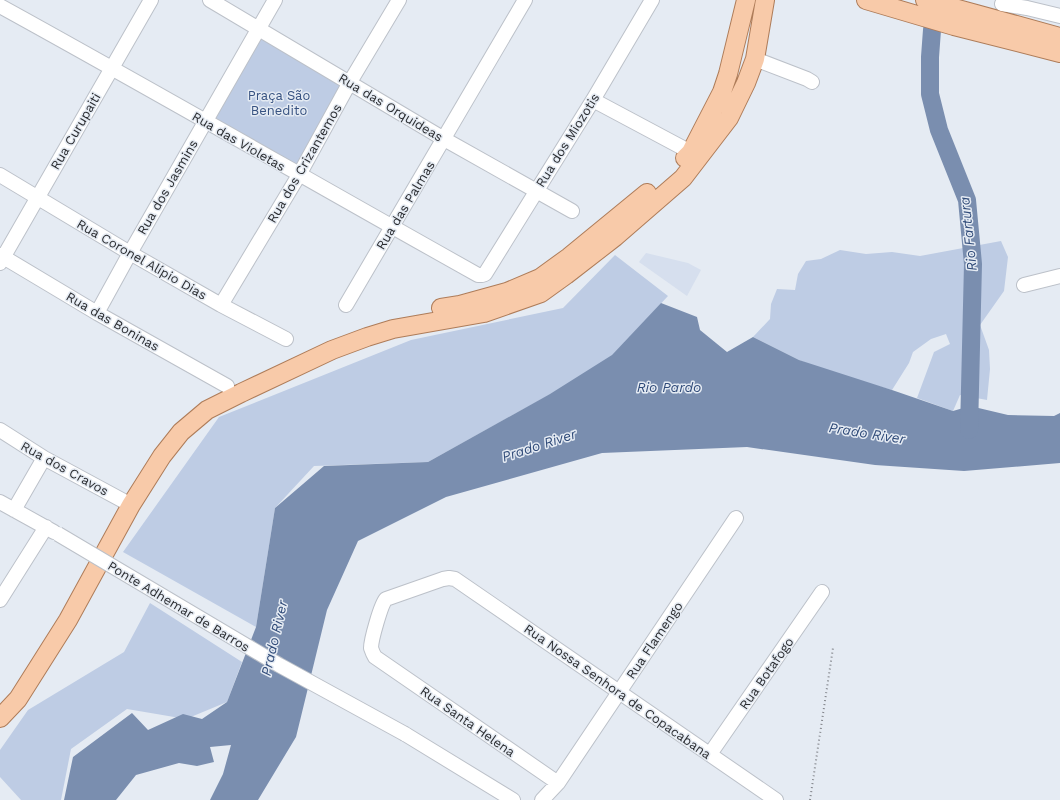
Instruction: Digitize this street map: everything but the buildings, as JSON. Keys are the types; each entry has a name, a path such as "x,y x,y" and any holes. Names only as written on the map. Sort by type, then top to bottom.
{"main road":[{"path":"0,704 7,697 40,647 127,503 181,432 207,410 241,392 325,353 366,337 393,329 484,313 540,293 566,275 614,237 683,178 696,155 722,92 728,74 746,0"},
{"path":"0,718 18,699 68,620 127,503 165,433 208,396 348,332 402,315 460,305 507,292 540,278 569,257 696,155 729,118 746,83 754,59 765,0"},
{"path":"866,0 921,8 1060,53"},
{"path":"955,18 1016,25 1052,35"}],"street":[{"name":"Rua Curupaiti","path":"1,258 151,0"},
{"name":"Rua das Orquideas","path":"210,0 258,30 350,82 444,139 572,211"},
{"name":"Rua dos Jasmins","path":"97,313 276,0"},
{"name":"Rua dos Crizantemos","path":"221,305 299,175 350,82 399,0"},
{"name":"Rua das Palmas","path":"346,306 525,0"},
{"name":"Rua dos Miozotis","path":"478,275 485,274 593,100 652,0"},
{"path":"1002,4 1028,4 1060,16"},
{"path":"1016,25 1028,4"},
{"path":"1028,4 1052,35"},
{"name":"Rua das Violetas","path":"0,6 112,67 205,122 478,275"},
{"path":"754,59 812,82"},
{"path":"593,100 696,155"},
{"name":"Rua Coronel Alípio Dias","path":"0,175 130,253 221,305 286,339"},
{"name":"Rua das Boninas","path":"1,258 227,386"},
{"path":"1024,285 1060,276"},
{"name":"Rua dos Cravos","path":"0,430 44,458 127,503"},
{"path":"14,510 44,458"},
{"name":"Ponte Adhemar de Barros","path":"0,502 279,665 405,734 513,800"},
{"name":"Rua Flamengo","path":"542,800 558,783 736,518"},
{"path":"0,600 52,531"},
{"name":"Rua Santa Helena","path":"460,583 452,578 443,578 386,598 381,606 371,646 372,653 379,660 558,783"},
{"name":"Rua Nossa Senhora de Copacabana","path":"460,583 776,800"},
{"name":"Rua Botafogo","path":"710,754 822,592"}],"path":[{"path":"810,800 832,648"}],"shaded area":[{"path":"646,253 688,263 701,270 687,296 639,262"}],"green space":[{"name":"Praça São Benedito","path":"261,31 352,79 299,175 205,122"},
{"path":"1001,241 1008,257 1004,291 980,325 989,350 990,369 987,400 960,395 953,411 917,398 934,352 950,344 946,334 931,339 913,352 909,363 892,390 826,371 799,360 753,337 770,319 771,304 777,289 795,290 798,274 806,261 821,259 840,250 866,254 892,252 920,256"},
{"path":"615,255 668,296 603,365 428,462 314,466 275,508 256,627 123,552 219,417 411,340 563,308"},
{"path":"150,603 242,662 227,702 186,719 127,709 71,749 61,800 21,800 0,777 0,750 28,710 124,652"}],"water":[{"name":"Rio Pardo","path":"661,303 697,317 700,330 727,352 753,337 799,360 953,411 970,406 1008,415 1054,416 1060,413 1060,463 964,471 875,465 747,447 602,453 446,497 358,541 327,610 296,737 258,800 210,800 223,774 231,745 210,747 214,762 197,766 179,763 136,775 116,800 64,800 73,757 132,713 148,730 183,714 202,719 227,702 256,627 275,508 324,466 428,462 550,394 612,355"}],"waterway":[{"name":"Rio Fartura","path":"937,5 932,30 930,94 939,130 967,200 973,264 969,430"}],"water label":[{"name":"Prado River","path":"867,433"},
{"name":"Prado River","path":"539,445"},
{"name":"Prado River","path":"274,638"}]}
